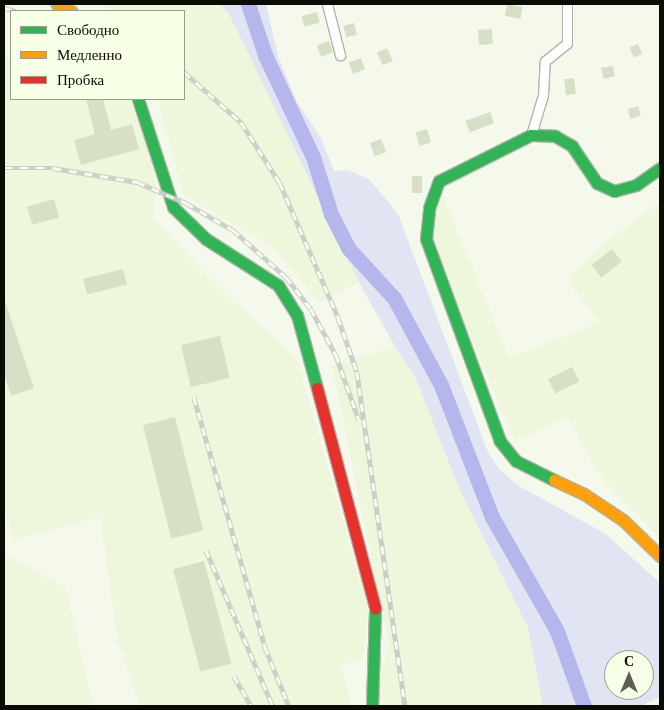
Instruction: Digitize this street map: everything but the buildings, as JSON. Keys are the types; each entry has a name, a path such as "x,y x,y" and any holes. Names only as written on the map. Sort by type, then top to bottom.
{"street":[{"path":"57,4 69,10"},
{"path":"326,4 340,55"},
{"path":"531,135 543,95 544,61 567,43 567,4"},
{"path":"138,100 173,207 206,239 278,285 297,315 376,610 372,706"},
{"path":"660,168 636,185 614,191 597,183 572,146 555,136 531,135 439,181 428,208 426,239 500,441 516,461 584,494 623,520 660,556"}],"shaded area":[{"path":"104,4 219,4 229,14 359,282 319,302 274,248 183,195 158,100 185,100 185,10 109,10"},
{"path":"219,4 266,4 278,56 297,102 321,138 334,171 348,170 370,180 398,214 488,452 500,470 519,486 606,534 660,583 660,697 654,700 654,650 604,650 604,700 654,700 641,706 543,706 528,628 459,488 414,374 395,347 359,282 229,14"},
{"path":"4,51 10,61 10,100 130,100 155,163 154,220 224,292 297,359 368,609 363,658 342,665 351,706 140,706 118,642 100,517 13,540 4,510"},
{"path":"444,199 509,358 600,322 566,279 603,245 660,202 660,538 604,481 567,417 515,442 438,259 435,221 438,203"},
{"path":"395,347 414,374 459,488 528,628 543,706 378,706 381,674 389,645 332,366"},
{"path":"4,552 66,589 93,706 4,706"}],"waterway":[{"path":"248,4 265,55 313,157 331,214 348,248 394,298 441,385 492,517 557,631 584,706"}],"railway":[{"path":"4,8 12,10"},
{"path":"185,73 241,122 280,183 338,317 357,372 405,706"},
{"path":"4,168 53,168 137,182 186,203 233,230 286,277 311,309 336,355 359,420"},
{"path":"194,397 265,647 289,706"},
{"path":"206,550 273,706"},
{"path":"234,676 251,706"}],"traffic: fast":[{"path":"138,100 173,207 206,239 278,285 297,315 317,388"},
{"path":"554,480 516,461 500,441 426,239 429,208 439,181 531,135 555,136 572,146 597,183 614,191 636,185 660,168"},
{"path":"372,706 375,608"}],"traffic: slow":[{"path":"57,4 69,10"},
{"path":"554,480 584,494 623,520 660,556"}],"traffic: jam":[{"path":"317,388 375,608"}]}
